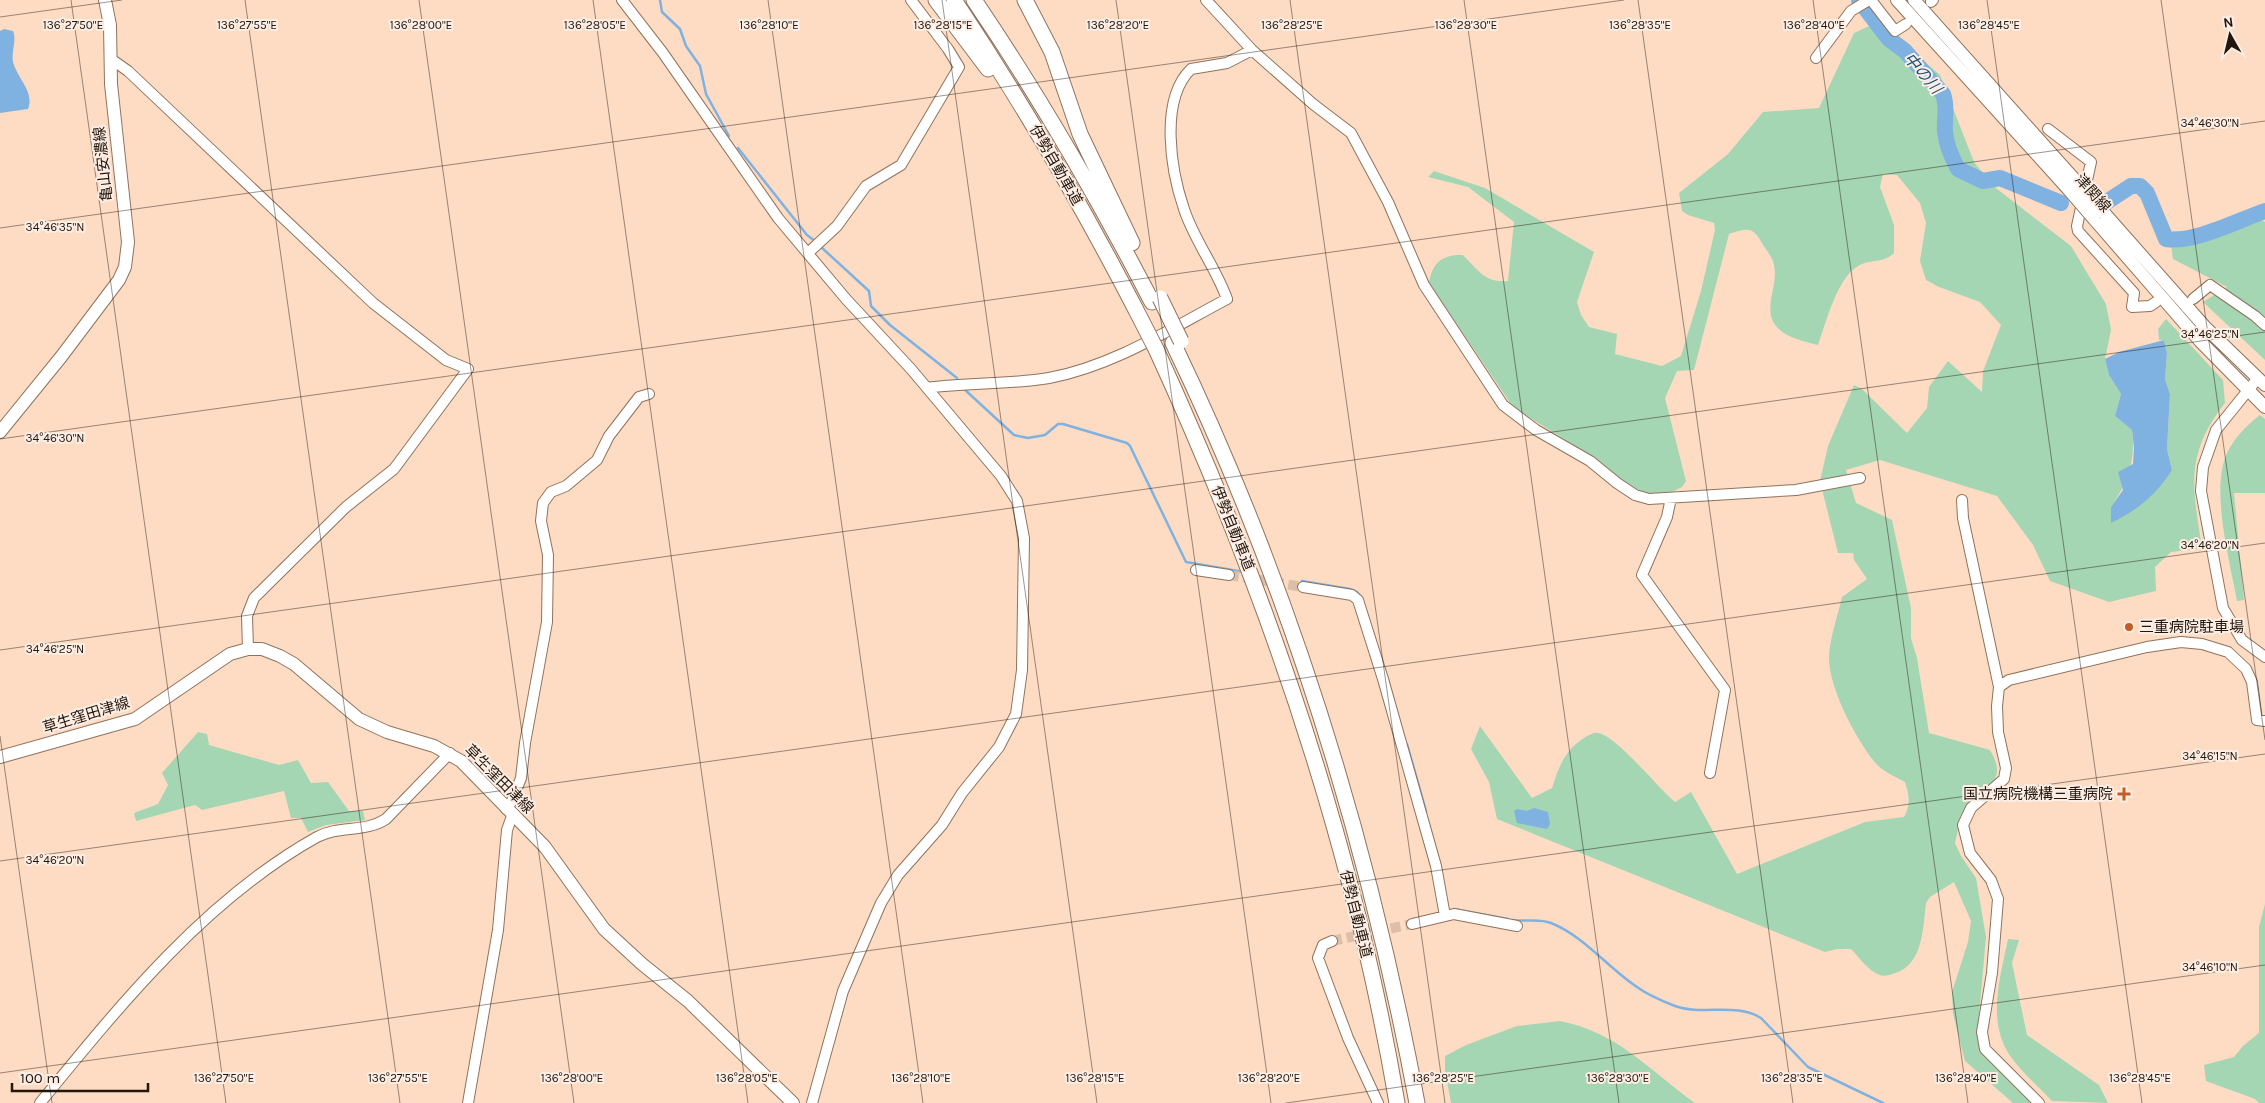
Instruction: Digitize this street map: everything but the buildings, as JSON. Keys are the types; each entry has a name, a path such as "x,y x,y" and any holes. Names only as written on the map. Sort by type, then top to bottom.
{"highway":[{"path":"936,0 1038,141 1049,152"},
{"name":"伊勢自動車道","path":"954,0 1049,152 1100,241 1156,349 1224,504 1255,583 1294,693 1346,868 1377,1001 1398,1103"},
{"name":"伊勢自動車道","path":"974,0 1049,116 1156,300 1177,342 1278,585 1343,788 1382,934 1417,1103"},
{"path":"1025,0 1052,52 1080,134 1134,248 1156,300"}],"main road":[{"name":"亀山安濃線","path":"0,432 61,356 119,280 126,267 128,242 111,84 110,25 105,0"},
{"name":"津関線","path":"1897,0 2205,326 2262,382"},
{"name":"津関線","path":"1914,0 2072,185"},
{"name":"津関線","path":"2100,216 2247,391 2265,407"},
{"name":"草生窪田津線","path":"0,757 135,719 222,658 248,649 268,651 288,660 365,723 450,753 478,778 509,812 546,847 604,929 642,964 688,1000 793,1103"}],"street":[{"path":"622,0 663,53 761,196 810,250 1001,476 1020,508 1024,538 1020,692 1016,714 999,747 962,793 942,825 898,875 881,903 843,991 812,1103"},
{"path":"810,250 837,226 866,186 901,166 959,66 911,0"},
{"path":"1206,0 1252,50 1313,104 1351,133 1388,202 1424,285 1490,388 1504,405 1536,430 1590,461 1617,484 1635,495 1649,499 1796,490 1860,478"},
{"path":"1816,58 1845,18 1856,7 1869,0 1895,31 1906,24"},
{"path":"927,388 964,383 997,383 1039,379 1087,368 1112,358 1227,299 1184,208 1172,154 1173,107 1178,85 1191,69 1227,63 1252,50"},
{"path":"111,59 128,71 373,303 446,360 468,369 394,469 346,507 254,598 247,616 248,649"},
{"path":"2048,129 2091,162 2077,226 2078,231 2134,293 2132,307 2150,306 2156,302"},
{"path":"2193,300 2210,285 2265,325"},
{"path":"2262,382 2247,391 2222,421 2213,437 2203,467 2202,491 2224,608 2242,640 2265,658"},
{"path":"468,1103 498,930 509,812 521,778 525,743 547,622 548,555 541,521 543,503 549,494 566,486 597,460 609,436 639,397 649,394"},
{"path":"1672,498 1667,518 1642,575 1725,690 1710,773"},
{"path":"1962,500 1963,518 1999,687 1997,706 1998,732 2006,768 2004,778 1971,808 1964,825 1970,853 1991,880 1998,899 1992,973 1982,1032 1985,1049 2040,1103"},
{"path":"1196,570 1229,575"},
{"path":"1303,587 1352,595 1358,600 1383,679 1436,866 1445,916"},
{"path":"1999,687 2009,680 2147,647 2181,642 2202,644 2228,652 2241,662 2252,682 2258,720 2265,721"},
{"path":"40,1103 112,1018 214,910 236,892 319,836 377,825 386,819 450,753"},
{"path":"1412,924 1461,914 1517,926"},
{"path":"1332,942 1323,945 1318,958 1348,1038 1378,1103"}],"green space":[{"path":"1878,22 1940,75 1974,162 1992,185 2071,246 2106,304 2111,330 2105,359 2109,375 2121,394 2115,416 2132,430 2133,441 2132,461 2126,480 2111,507 2172,470 2167,449 2170,394 2165,379 2167,353 2164,340 2159,340 2158,329 2166,319 2223,380 2225,403 2203,439 2197,456 2195,490 2202,548 2171,552 2155,567 2156,591 2109,602 2050,581 2033,545 1997,496 1880,460 1846,470 1856,503 1892,520 1911,608 1911,638 1917,658 1929,733 1990,750 1995,761 1997,773 1994,781 1961,816 1955,843 1961,856 1976,878 1986,937 1977,1038 2031,1103 2013,1103 1965,1061 1953,1014 1952,992 1968,942 1971,921 1954,882 1930,897 1926,903 1920,944 1911,962 1904,969 1888,976 1882,976 1868,968 1851,949 1837,949 1825,952 1497,819 1489,782 1471,749 1480,726 1532,798 1552,788 1563,760 1577,743 1594,733 1606,736 1626,752 1675,802 1691,792 1737,874 1865,822 1904,817 1909,800 1905,782 1884,770 1873,760 1851,726 1833,683 1829,651 1842,597 1867,579 1854,560 1853,553 1838,553 1820,481 1828,446 1854,385 1862,389 1907,433 1927,408 1929,387 1948,361 1982,392 1983,371 2001,325 1980,302 1939,287 1926,280 1920,261 1926,223 1920,203 1897,175 1883,174 1880,187 1894,225 1894,253 1883,260 1862,264 1846,277 1829,312 1818,345 1785,333 1776,326 1772,319 1770,312 1775,272 1774,265 1756,234 1745,230 1729,234 1694,370 1677,371 1665,398 1686,481 1682,487 1670,493 1647,494 1622,482 1591,456 1513,407 1429,283 1430,276 1439,261 1456,255 1463,255 1478,271 1488,278 1508,281 1514,222 1468,187 1428,177 1434,171 1485,188 1594,252 1577,302 1581,315 1589,327 1617,334 1615,354 1662,366 1681,356 1701,291 1715,230 1714,223 1688,215 1682,211 1679,193 1728,154 1763,112 1819,108 1854,33"},
{"path":"2260,219 2265,222 2265,360 2203,302 2227,287 2173,259 2171,245 2178,240 2204,238"},
{"path":"2260,415 2265,419 2265,493 2234,493 2244,600 2237,601 2223,526 2220,486 2222,468 2233,442"},
{"path":"198,732 207,734 209,745 279,765 298,760 311,783 328,782 349,811 363,811 365,820 326,825 308,832 301,818 291,818 284,791 202,810 195,805 136,821 134,813 158,804 168,785 162,773"},
{"path":"2265,904 2265,1103 2259,1103 2255,1099 2206,1081 2204,1065 2234,1057 2243,1046 2259,1033 2259,927"},
{"path":"2008,939 2019,940 2012,963 2027,1035 2099,1085 2108,1103 2052,1101 2020,1069 2009,1055 2001,1036 1997,1008"},
{"path":"1560,1021 1581,1026 1616,1043 1695,1103 1451,1103 1445,1070 1445,1056 1466,1045 1517,1026"}],"water":[{"path":"4,29 13,31 13,62 27,91 30,103 28,109 0,113 0,31"},
{"path":"2164,340 2167,353 2165,379 2170,394 2167,449 2172,470 2160,487 2146,501 2130,513 2111,523 2111,507 2123,490 2118,472 2133,464 2134,448 2132,430 2115,416 2121,394 2109,375 2105,359 2119,352"},
{"path":"1534,808 1548,812 1550,824 1547,829 1517,823 1514,811 1517,809 1527,811"}],"waterway":[{"path":"660,0 662,12 680,29 686,46 700,66 706,94 729,136"},
{"name":"中の川","path":"1859,0 1889,39 1905,51 1943,94 1946,108 1946,136 1958,169 1983,181 2000,178 2061,203"},
{"path":"738,148 807,235 815,241"},
{"name":"中の川","path":"2102,205 2131,186 2140,186 2147,193 2166,239 2190,238 2202,235 2265,211"},
{"path":"821,247 869,291 871,306 890,325 957,378"},
{"path":"963,388 1014,435 1028,438 1045,435 1058,424 1063,424 1127,443 1186,562 1244,572"},
{"path":"1302,581 1350,589 1357,592 1360,596"},
{"path":"1407,744 1426,811"},
{"path":"1454,909 1508,919"},
{"path":"1513,920 1542,921 1563,929 1585,944 1637,987 1675,1006 1685,1009 1730,1010 1751,1013 1761,1018 1808,1067 1883,1103"}],"tunnel":[{"path":"1229,575 1303,587"},
{"path":"1332,941 1412,924"}],"place":[{"name":"三重病院駐車場","path":"2129,627"},
{"name":"国立病院機構三重病院","path":"2124,794"}]}
